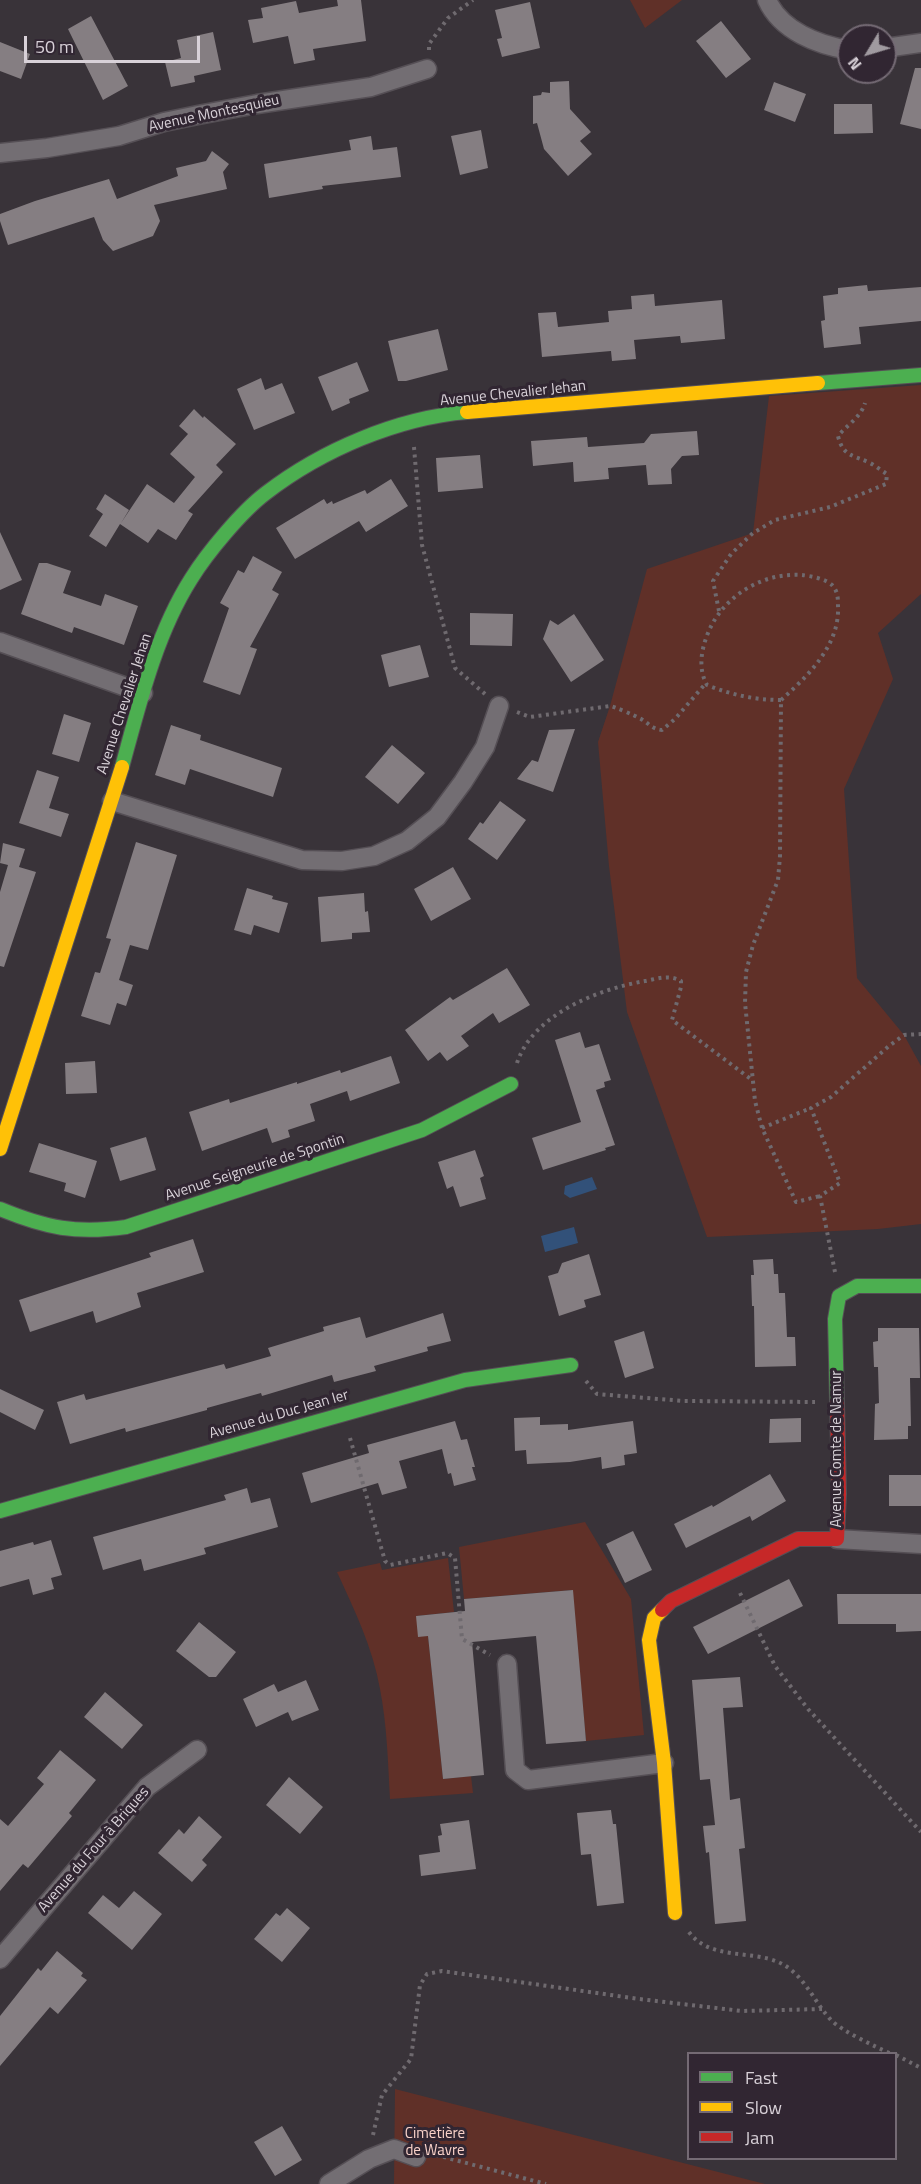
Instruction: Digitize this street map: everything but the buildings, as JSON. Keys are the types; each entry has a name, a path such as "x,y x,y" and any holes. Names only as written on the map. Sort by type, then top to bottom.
{"street":[{"path":"767,0 777,15 797,33 820,44 837,48"},
{"path":"897,46 921,43"},
{"name":"Avenue Montesquieu","path":"0,153 119,136 164,122 207,113 371,87 427,69"},
{"name":"Avenue Chevalier Jehan","path":"0,1149 112,801 143,693 169,622 191,579 225,534 264,494 308,464 375,433 449,414 921,375"},
{"path":"0,642 143,693"},
{"path":"112,801 302,860 342,861 374,856 407,841 437,817 463,783 485,747 498,706"},
{"name":"Avenue Seigneurie de Spontin","path":"0,1209 68,1230 101,1231 126,1227 422,1130 511,1084"},
{"path":"839,1296 857,1286 921,1286"},
{"name":"Avenue Comte de Namur","path":"675,1913 664,1763 649,1640 654,1618 671,1601 798,1539 837,1539 839,1494 835,1319 839,1296"},
{"name":"Avenue du Duc Jean Ier","path":"0,1511 465,1380 571,1365"},
{"path":"837,1539 921,1544"},
{"path":"507,1664 515,1770 528,1780 664,1763"},
{"name":"Avenue du Four à Briques","path":"0,1959 147,1787 196,1750"},
{"path":"329,2184 369,2159 394,2149 417,2157"}],"path":[{"path":"427,69 429,44 448,18 473,0"},
{"path":"720,612 713,580 731,554 753,533 775,520 830,507 886,484 887,474 870,463 851,456 841,447 838,436 865,406 861,379"},
{"path":"412,424 422,545 455,668 498,706 530,717 610,706 636,716 650,727 662,730 706,683"},
{"path":"790,574 812,576 832,584 838,593 839,617 834,637 806,677 781,700 759,700 731,695 707,685 702,670 702,647 710,627 720,612 737,595 760,581 790,574"},
{"path":"781,700 778,880 753,945 746,972 745,1003 752,1080 762,1128 796,1202 820,1196 840,1183 811,1108"},
{"path":"511,1084 521,1051 531,1036 549,1022 577,1003 615,986 668,977 681,981 672,1020 752,1080"},
{"path":"762,1128 811,1108 831,1097 904,1035 921,1034"},
{"path":"820,1196 839,1296"},
{"path":"571,1365 597,1394 684,1401 837,1402"},
{"path":"344,1414 384,1561 390,1565 447,1553 452,1555 455,1558 462,1639 507,1664"},
{"path":"729,1571 775,1666 808,1708 921,1832"},
{"path":"675,1913 693,1938 702,1945 728,1953 778,1962 799,1977 832,2022 887,2052"},
{"path":"369,2159 382,2096 411,2059 420,1986 427,1974 442,1971 742,2011 822,2009"},
{"path":"897,2056 921,2068"},
{"path":"417,2157 422,2152 546,2184"}],"green space":[{"path":"630,0 682,0 645,28"},
{"path":"921,385 921,594 878,633 893,679 844,789 857,978 904,1035 921,1066 921,1224 878,1229 707,1237 627,1012 609,866 598,742 647,569 753,533 769,396"},
{"path":"585,1522 631,1599 644,1735 586,1741 572,1590 464,1599 459,1547"},
{"path":"448,1558 454,1612 416,1616 428,1636 443,1779 471,1776 473,1793 390,1799 386,1730 377,1674 362,1629 337,1572 380,1563 382,1570"},
{"name":"Cimetière de Wavre","path":"395,2089 765,2184 394,2184"}],"water":[{"path":"592,1177 597,1189 570,1198 564,1194 565,1186"},
{"path":"574,1227 578,1243 545,1252 541,1236"}],"traffic: fast":[{"path":"818,383 921,375"},
{"path":"122,767 158,646 179,600 206,557 246,510 288,477 336,450 387,429 414,421 467,412"},
{"path":"0,1209 32,1221 62,1228 92,1230 126,1227 422,1130 511,1084"},
{"path":"837,1402 835,1319 839,1296 857,1286 921,1286"},
{"path":"0,1511 465,1380 571,1365"}],"traffic: slow":[{"path":"467,412 818,383"},
{"path":"0,1149 122,767"},
{"path":"662,1610 654,1618 649,1640 664,1763 675,1913"}],"traffic: jam":[{"path":"662,1610 671,1601 798,1539 837,1539 839,1494 837,1402"}]}
